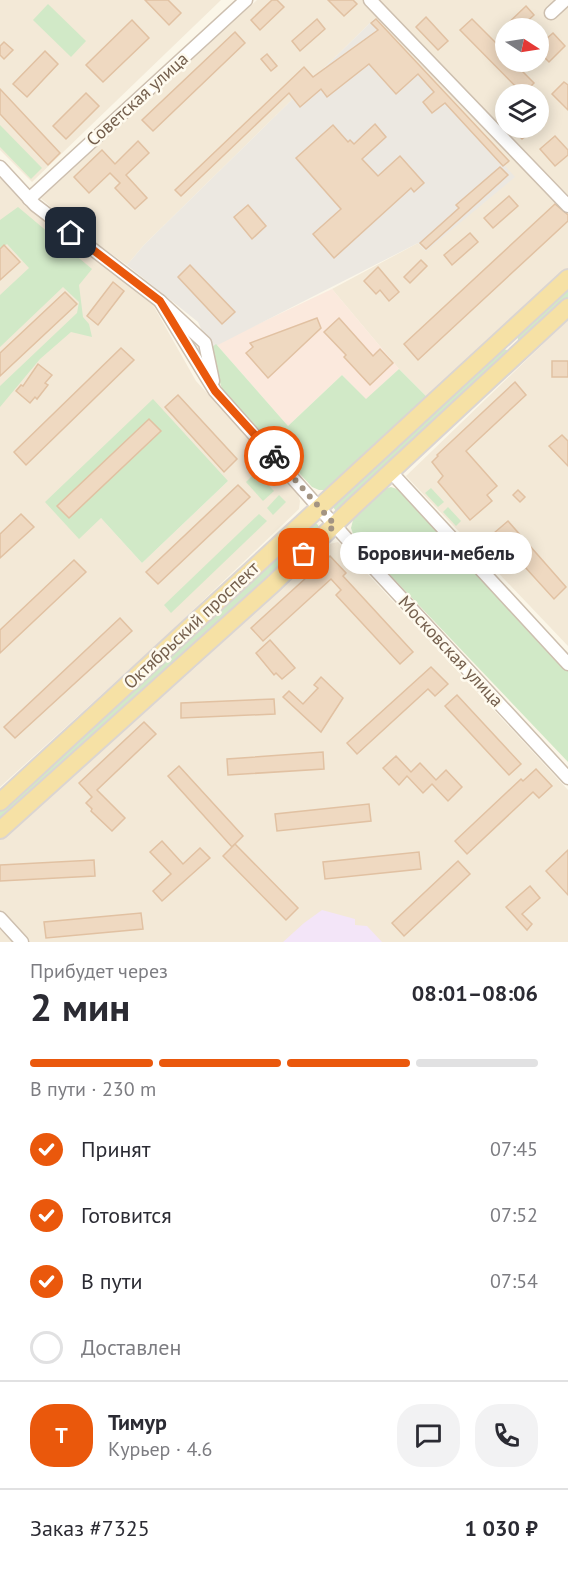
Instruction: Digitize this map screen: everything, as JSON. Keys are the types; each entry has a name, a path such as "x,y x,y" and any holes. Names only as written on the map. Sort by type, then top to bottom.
{"main road":[{"name":"Октябрьский проспект","path":"0,802 568,278"},
{"name":"Октябрьский проспект","path":"0,830 335,525 568,307"},
{"path":"75,733 89,749"}],"street":[{"name":"Советская улица","path":"29,199 246,0"},
{"path":"370,0 568,206"},
{"path":"551,13 565,0"},
{"name":"Московская улица","path":"0,167 29,199 160,301 205,343 215,391 568,778"},
{"path":"507,334 521,352"},
{"path":"391,472 568,664"},
{"path":"0,918 21,942"}],"shaded area":[{"path":"0,0 221,0 32,182 0,150"},
{"path":"257,0 568,0 568,268 428,398 399,369 332,289 418,243 426,251 374,19 144,245 127,265 80,232 38,196"},
{"path":"374,19 515,177 426,251 418,243 210,349 198,322 127,265 144,245"},
{"path":"0,178 30,209 104,263 153,305 196,381 297,491 300,501 299,509 167,635 0,787","holes":["228,481 142,563 101,518"]},
{"path":"332,289 399,369 366,400 342,375 288,426 216,344"},
{"path":"568,320 568,646 406,476"},
{"path":"338,542 568,790 568,942 0,942 0,839 197,666 329,544"},
{"path":"322,910 355,919 355,925 367,926 382,942 283,942"}],"green space":[{"path":"48,4 86,41 71,57 33,20"},
{"path":"0,125 42,168 31,179 0,147"},
{"path":"18,207 92,269 79,285 83,317 89,324 92,337 71,332 40,359 0,407 0,386 77,313 79,302 63,287 0,347 0,295 29,268 7,244 0,249 0,220"},
{"path":"568,285 568,301 526,340 518,340 517,333"},
{"path":"216,344 288,426 342,375 366,399 399,369 428,398 327,490 319,490 312,487 222,389 210,349"},
{"path":"500,348 507,350 508,357 341,511 336,511 333,507 334,502"},
{"path":"153,399 228,481 142,563 101,518 79,539 45,502"},
{"path":"256,472 274,491 263,501 246,482"},
{"path":"391,487 400,490 568,671 568,762 354,537 351,528 353,520 384,489"},
{"path":"431,488 444,502 438,507 425,493"},
{"path":"279,495 286,502 273,515 267,508"},
{"path":"448,507 461,521 456,526 443,512"},
{"path":"259,514 267,521 171,613 164,605"},
{"path":"312,522 320,528 0,830 0,809"},
{"path":"479,542 505,569 500,574 474,546"}],"building":[{"path":"145,0 168,0 181,13 169,25"},
{"path":"272,0 277,0 284,7 260,30 251,20"},
{"path":"328,0 353,0 357,4 344,16"},
{"path":"526,6 534,15 531,18 513,18"},
{"path":"426,17 448,41 438,50 416,27"},
{"path":"317,19 325,29 300,51 292,41"},
{"path":"376,19 509,161 503,166 445,103 432,113 423,102 434,92 418,74 396,94 369,64 327,97 321,89 300,107 289,93 181,196 175,190 304,67 313,77 378,30 371,23"},
{"path":"472,19 495,42 495,66 460,30"},
{"path":"132,20 149,38 103,82 86,65"},
{"path":"235,32 245,43 153,131 142,120"},
{"path":"553,33 565,46 549,62 549,36"},
{"path":"4,42 13,50 4,59 0,55 0,46"},
{"path":"45,51 58,64 27,97 13,84"},
{"path":"267,54 277,66 271,71 261,59"},
{"path":"501,72 523,72 534,83 533,84 513,84"},
{"path":"564,82 568,85 568,110 552,94"},
{"path":"0,89 60,153 48,165 0,114"},
{"path":"86,93 99,106 66,139 53,126"},
{"path":"375,124 386,137 362,159 378,176 400,156 424,183 414,192 411,188 334,258 313,234 341,209 296,158 333,125 348,142 350,140 354,144"},
{"path":"555,136 568,150 568,155 555,166 540,149"},
{"path":"138,141 149,153 126,175 147,198 135,209 115,188 120,183 110,173 89,193 74,177 102,150 115,164"},
{"path":"500,167 508,175 426,249 420,243 459,208 456,205"},
{"path":"509,196 518,206 493,228 484,218"},
{"path":"555,204 568,215 568,221 418,360 404,344"},
{"path":"248,205 266,226 252,239 234,217"},
{"path":"470,233 478,242 452,265 444,255"},
{"path":"4,245 20,262 0,280 0,249"},
{"path":"421,260 427,266 410,283 404,277"},
{"path":"190,265 235,312 222,324 178,277"},
{"path":"378,267 399,292 389,301 380,290 376,294 364,281"},
{"path":"113,282 124,291 98,325 87,316"},
{"path":"65,292 77,304 0,376 0,353"},
{"path":"317,318 321,328 268,378 246,353 253,347 250,343"},
{"path":"339,318 373,356 380,349 393,363 370,385 324,332"},
{"path":"121,348 134,360 26,465 14,452"},
{"path":"552,361 568,361 568,377 552,377"},
{"path":"38,364 52,375 45,383 48,385 37,399 35,397 30,403 16,391 21,385 23,386"},
{"path":"515,382 526,395 466,451 497,486 487,495 492,501 470,520 438,482 443,476 432,462"},
{"path":"178,395 237,459 224,472 165,407"},
{"path":"149,419 161,431 69,518 57,506"},
{"path":"562,435 568,441 568,466 549,446"},
{"path":"238,485 250,497 158,584 146,572"},
{"path":"518,490 525,497 520,502 513,495"},
{"path":"21,514 34,527 0,558 0,534"},
{"path":"508,521 566,587 554,599 494,533"},
{"path":"330,556 346,573 343,576 413,652 400,664 336,595 341,590 331,579 263,641 251,628"},
{"path":"74,560 86,572 0,653 0,630"},
{"path":"120,618 132,631 15,738 4,727"},
{"path":"270,640 295,668 282,679 276,673 274,675 256,653"},
{"path":"431,667 448,684 435,696 428,689 357,754 347,743"},
{"path":"321,677 343,698 321,732 283,697 289,691 303,704 318,688 314,685"},
{"path":"457,695 521,764 509,775 445,706"},
{"path":"274,699 275,714 181,718 181,703"},
{"path":"144,722 156,734 97,790 125,818 112,831 91,811 92,809 86,803 92,797 79,783"},
{"path":"323,752 324,769 228,775 227,759"},
{"path":"396,756 411,772 420,763 436,780 446,770 462,787 448,801 432,784 423,793 407,776 399,785 383,768"},
{"path":"179,766 243,836 232,847 168,776"},
{"path":"536,769 552,786 539,798 533,792 467,854 455,841 521,779 523,781"},
{"path":"369,804 371,821 277,831 275,814"},
{"path":"162,841 183,864 200,848 210,858 162,901 153,891 171,874 150,852"},
{"path":"235,844 298,908 286,920 223,856"},
{"path":"568,850 568,895 546,871"},
{"path":"419,852 421,869 325,879 323,862"},
{"path":"94,860 95,876 0,881 0,865"},
{"path":"458,861 470,874 404,936 392,923"},
{"path":"530,886 540,898 522,914 532,924 527,930 506,907"},
{"path":"141,913 143,929 46,938 44,922"}],"way so far":[{"path":"274,456 335,525 304,554"}],"place":[{"name":"Боровичи-мебель","path":"304,554"}],"route":[{"path":"71,233 160,301 215,391 274,456"}]}
